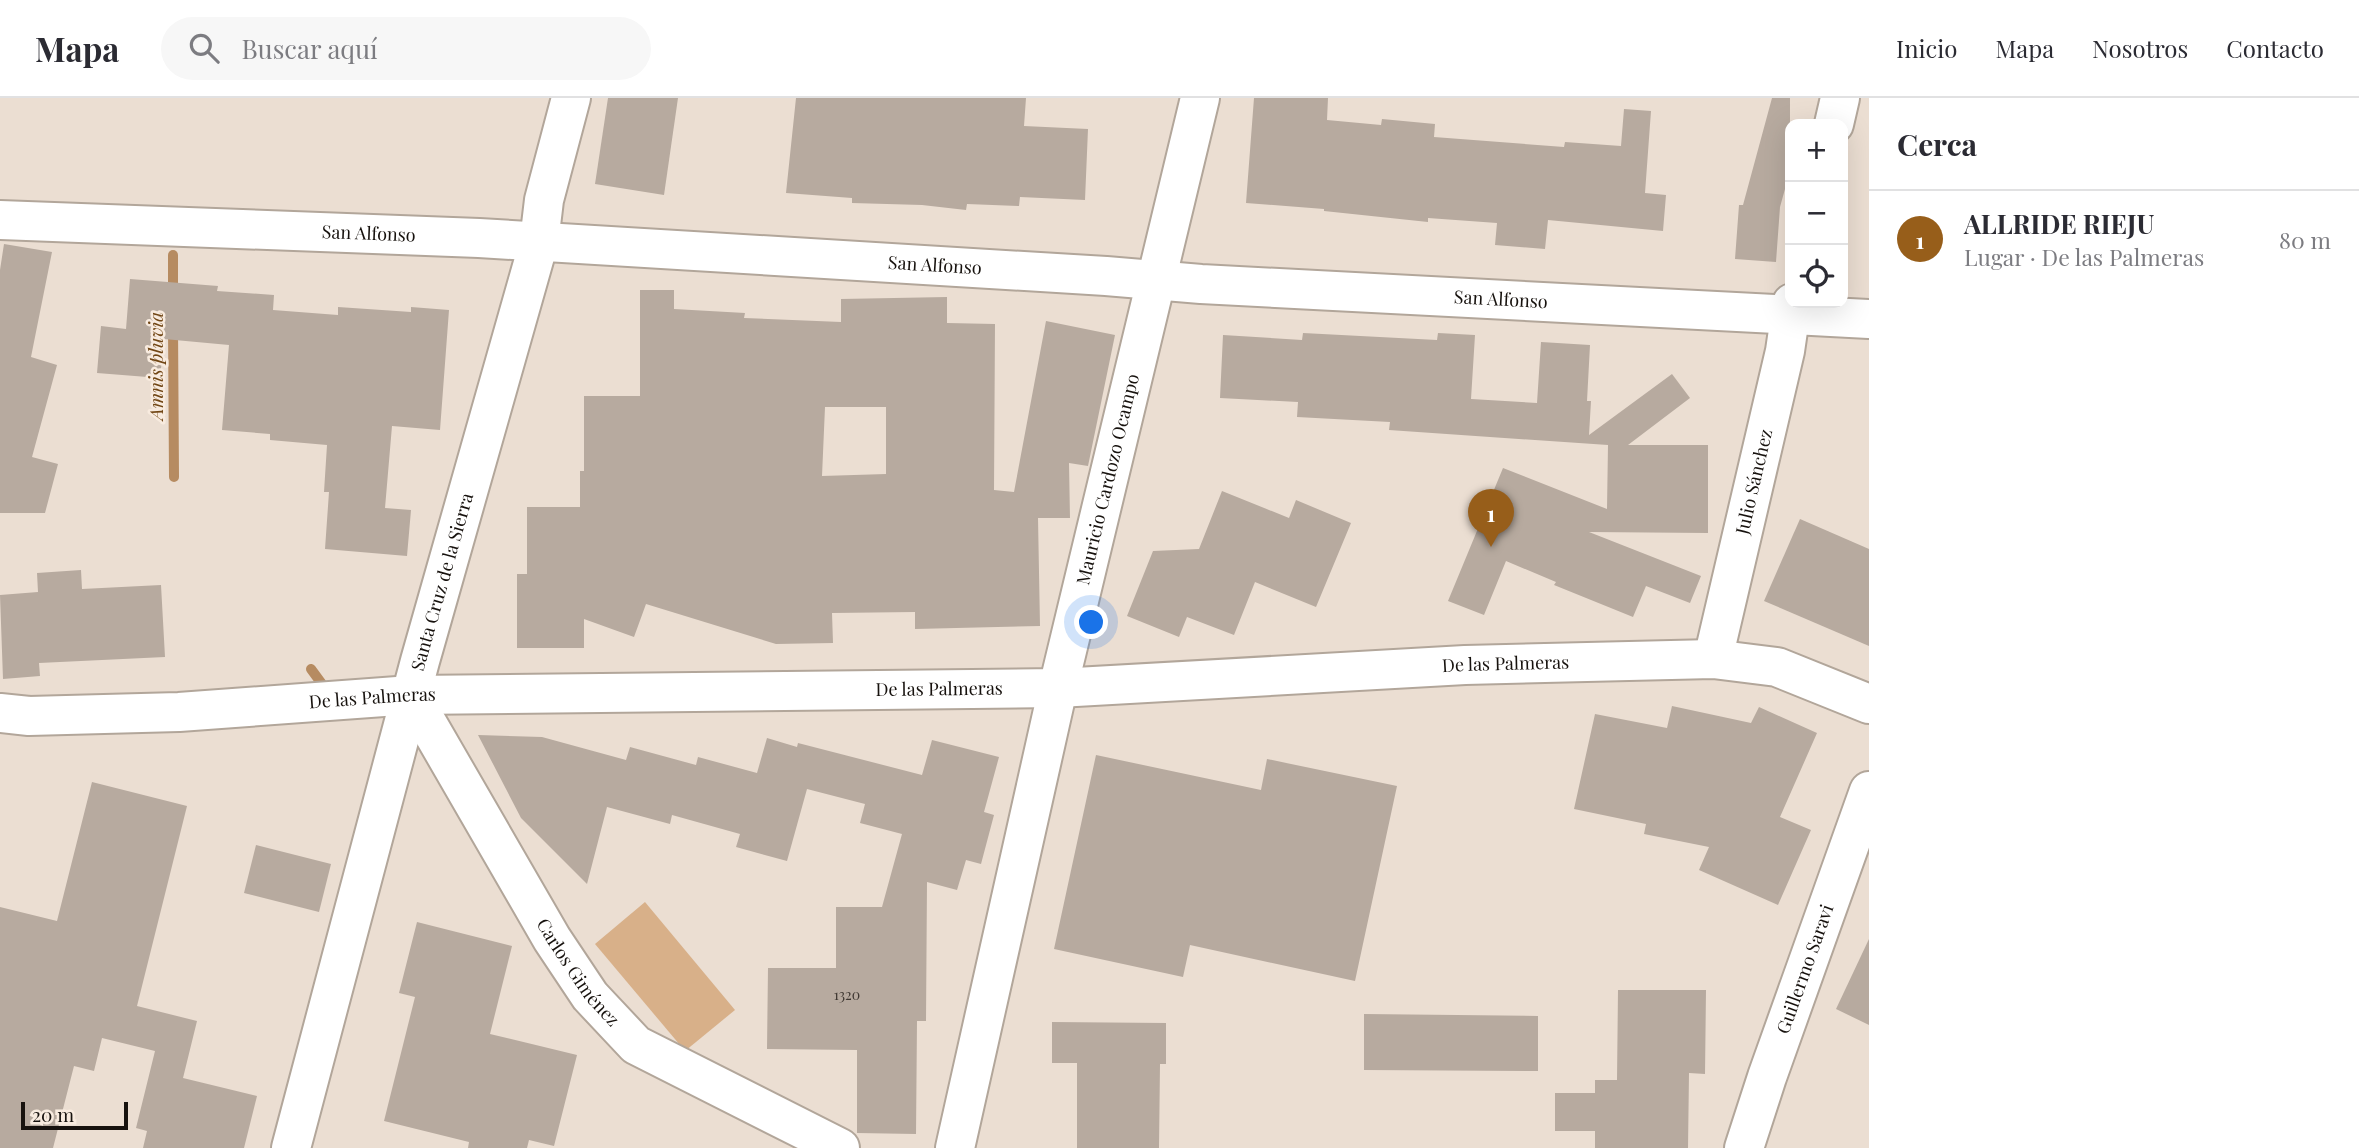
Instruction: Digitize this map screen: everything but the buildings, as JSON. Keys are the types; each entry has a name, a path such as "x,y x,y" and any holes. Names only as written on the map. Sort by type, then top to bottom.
{"street":[{"name":"Santa Cruz de la Sierra","path":"291,1148 411,695 539,242 544,200 571,98"},
{"name":"Mauricio Cardozo Ocampo","path":"955,1148 1058,688 1200,98"},
{"path":"1835,119 1840,98"},
{"name":"San Alfonso","path":"0,220 539,242 1157,280 1790,309 1869,319"},
{"name":"Julio Sánchez","path":"1713,659 1785,351 1790,309"},
{"name":"De las Palmeras","path":"0,713 29,716 179,712 411,695 1058,688 1465,664 1713,659 1777,667 1869,704"},
{"name":"Carlos Giménez","path":"411,695 552,939 590,996 636,1045 840,1148"},
{"name":"Guillermo Saravi","path":"1744,1148 1869,791"}],"shaded area":[{"path":"645,902 735,1010 685,1051 595,944"}],"waterway":[{"name":"Amnis pluvia","path":"173,255 173,296"},
{"name":"Amnis pluvia","path":"173,326 174,477"},
{"path":"311,669 322,684"}],"place":[{"name":"ALLRIDE RIEJU","path":"1491,547"}]}
